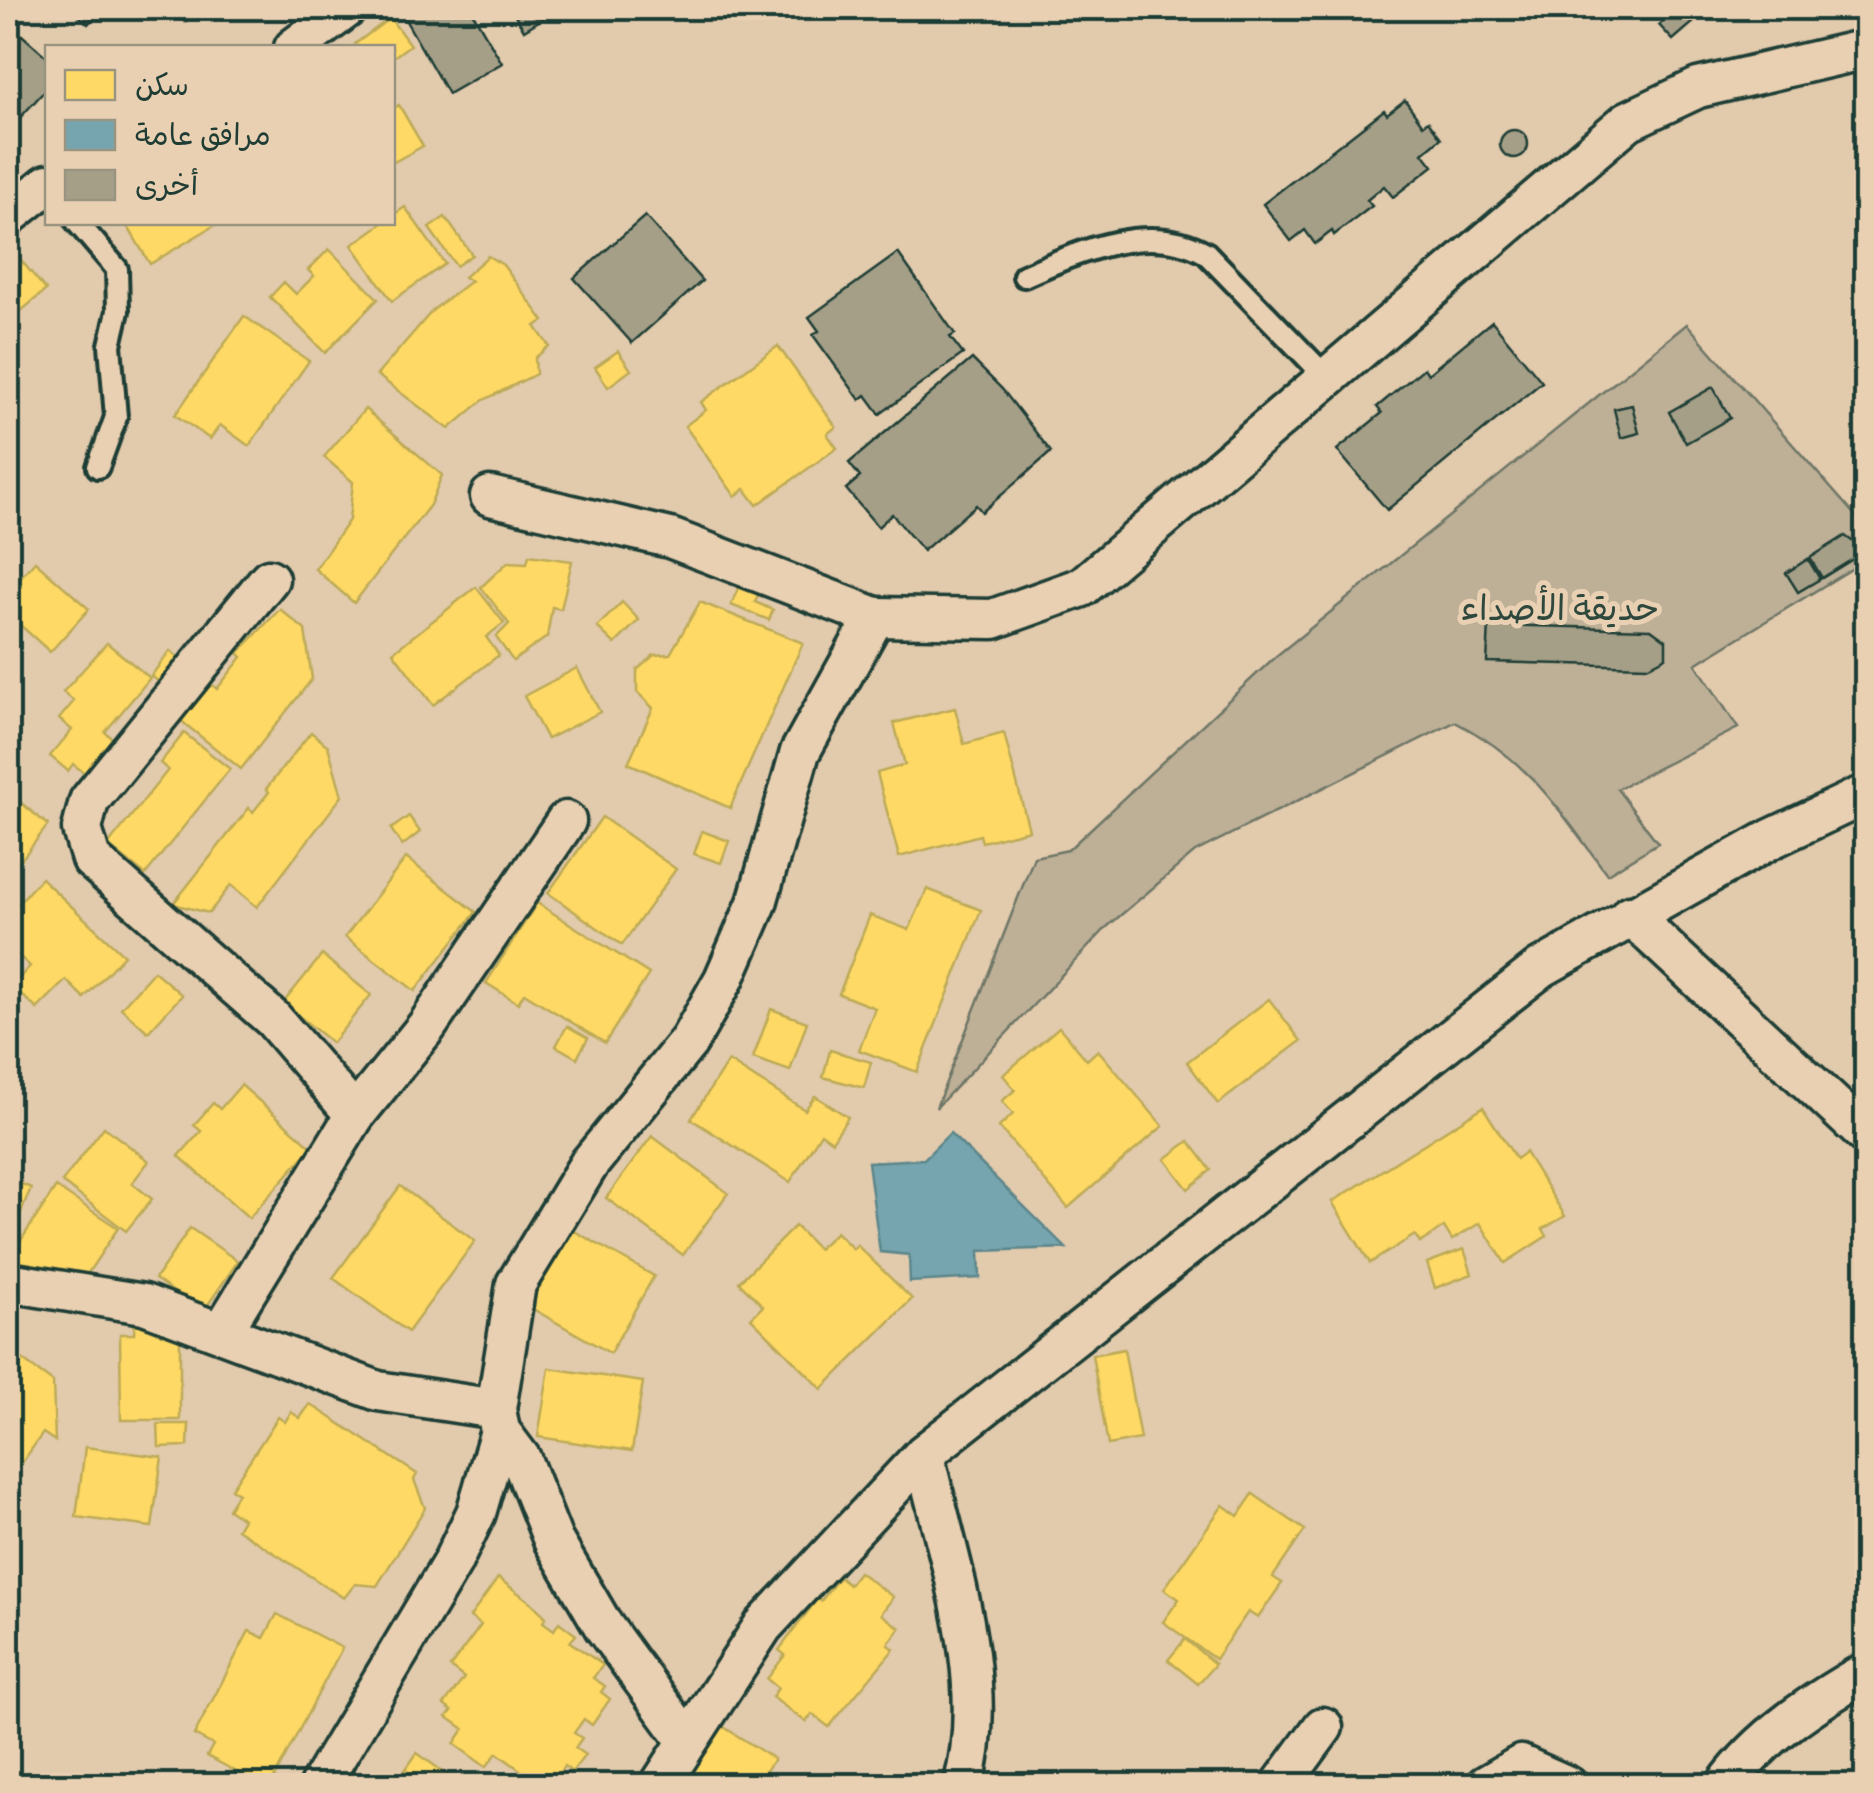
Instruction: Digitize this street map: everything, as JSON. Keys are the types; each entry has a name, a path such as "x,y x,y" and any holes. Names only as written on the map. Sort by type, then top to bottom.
{"street":[{"path":"298,45 347,8"},
{"path":"490,496 670,538 876,618 994,619 1082,586 1628,122 1698,88 1866,49"},
{"path":"8,216 45,188"},
{"path":"269,578 89,801 82,811 82,829 91,859 273,1019 355,1114"},
{"path":"319,1786 452,1563 476,1513 498,1420 516,1284 589,1164 689,1041 724,979 757,904 800,752 876,618"},
{"path":"659,1786 763,1626 924,1454 1464,1024 1541,968 1771,839 1866,794"},
{"path":"223,1330 355,1114 427,1026 566,820"},
{"path":"1630,915 1866,1135"},
{"path":"8,1282 144,1304 223,1330 378,1391 498,1420 521,1458 552,1540 604,1627 686,1739"},
{"path":"924,1454 969,1658 972,1714 963,1786"},
{"path":"1725,1786 1741,1764 1812,1703 1866,1672"},
{"path":"1280,1786 1323,1727"},
{"path":"1485,1786 1520,1765 1568,1786"}],"lane":[{"path":"80,225 117,269 118,311 110,346 116,417 98,468"},
{"path":"1024,276 1081,251 1130,240 1188,243 1206,253 1328,379"}],"green space":[{"name":"حديقة الأصداء","path":"1687,324 1866,528 1866,560 1696,664 1738,728 1617,789 1658,843 1607,874 1523,769 1455,722 1195,852 1108,926 936,1108 1034,857 1068,850 1275,657"}],"building: سكن":[{"path":"390,18 410,45 395,56 395,45 355,44"},
{"path":"399,105 423,146 395,161 395,107"},
{"path":"405,207 445,264 392,301 352,245 380,225 395,225 395,214"},
{"path":"445,217 472,255 456,266 429,228"},
{"path":"127,225 215,225 150,264"},
{"path":"329,249 378,299 325,353 270,297 284,282 296,294 314,276 308,270"},
{"path":"8,251 46,290 8,322"},
{"path":"488,256 503,265 544,321 535,326 549,346 535,358 536,374 482,401 449,429 377,375 433,310 471,281 464,277"},
{"path":"244,316 309,361 249,446 220,425 210,439 175,415"},
{"path":"778,346 836,427 827,434 837,448 757,505 745,489 735,496 685,426 706,410 701,402"},
{"path":"618,351 631,370 608,387 595,367"},
{"path":"365,409 442,475 430,505 354,603 315,569 349,520 353,482 324,457"},
{"path":"529,555 572,561 561,609 552,607 547,637 513,661 496,637 509,624 481,587 508,562 527,563"},
{"path":"35,561 89,609 50,652 8,614 8,591"},
{"path":"743,577 762,585 755,602 773,610 769,620 731,605"},
{"path":"476,587 504,623 486,637 499,655 433,705 393,652"},
{"path":"622,602 639,620 615,644 597,627"},
{"path":"700,602 803,643 730,808 628,763 653,708 637,692 637,670 654,655 670,654"},
{"path":"280,609 305,630 312,679 241,769 180,720 210,683 217,689 242,657 238,653"},
{"path":"107,643 150,678 105,732 125,749 97,783 73,764 68,771 50,756 72,730 59,719 74,701 63,692"},
{"path":"170,651 186,663 168,688 151,676"},
{"path":"577,668 600,712 547,739 524,696"},
{"path":"955,708 964,744 1004,733 1029,830 982,842 980,835 899,857 877,773 905,765 894,723"},
{"path":"311,732 328,746 342,796 257,907 231,885 209,913 173,904 249,808 253,812"},
{"path":"184,733 230,769 145,875 108,845 168,770 160,763"},
{"path":"8,792 48,825 8,877"},
{"path":"409,816 420,832 402,846 391,829"},
{"path":"602,817 676,869 622,945 548,893"},
{"path":"702,831 729,841 721,863 694,854"},
{"path":"406,858 476,912 415,991 345,937"},
{"path":"41,878 124,955 84,998 66,980 37,1009 12,986 30,966 8,946 8,915"},
{"path":"927,889 981,910 917,1072 859,1050 875,1008 839,994 870,915 909,930"},
{"path":"537,903 649,974 605,1043 524,993 518,1003 486,983"},
{"path":"322,955 371,995 332,1043 283,1003"},
{"path":"154,971 182,995 148,1032 121,1008"},
{"path":"1269,999 1301,1041 1218,1104 1187,1062"},
{"path":"771,1009 807,1022 790,1071 753,1058"},
{"path":"567,1026 588,1038 577,1058 556,1046"},
{"path":"1059,1027 1087,1060 1098,1050 1163,1126 1068,1208 999,1127 1013,1114 1002,1101 1015,1090 1003,1075"},
{"path":"830,1050 871,1062 864,1088 823,1077"},
{"path":"728,1061 805,1110 815,1096 848,1117 832,1141 821,1133 790,1182 691,1119"},
{"path":"241,1085 312,1147 249,1218 179,1156 201,1131 194,1125 213,1103 220,1109"},
{"path":"1483,1107 1516,1159 1525,1152 1565,1216 1543,1229 1547,1236 1505,1263 1480,1223 1452,1240 1444,1227 1420,1243 1415,1235 1370,1263 1332,1202"},
{"path":"104,1127 149,1161 132,1183 152,1199 126,1231 62,1182"},
{"path":"652,1136 728,1193 683,1255 606,1198"},
{"path":"1189,1141 1211,1170 1188,1189 1165,1159"},
{"path":"8,1178 31,1188 8,1243"},
{"path":"400,1186 475,1241 408,1332 333,1278"},
{"path":"56,1187 118,1228 78,1288 8,1270 8,1260"},
{"path":"795,1226 818,1249 836,1232 853,1249 857,1245 912,1299 822,1389 751,1318 763,1306 739,1282"},
{"path":"190,1228 238,1261 203,1312 155,1279"},
{"path":"569,1228 654,1276 610,1353 526,1305"},
{"path":"1464,1249 1472,1274 1435,1288 1427,1263"},
{"path":"135,1318 167,1319 167,1334 180,1333 180,1420 121,1420 120,1334 134,1334"},
{"path":"1124,1349 1140,1439 1108,1445 1092,1355"},
{"path":"9,1350 53,1382 55,1441 43,1433 19,1467 8,1460"},
{"path":"549,1368 643,1382 632,1451 538,1437"},
{"path":"310,1404 417,1474 414,1480 425,1508 377,1586 355,1584 344,1598 237,1529 243,1519 228,1509 238,1493 231,1489 278,1417 285,1422 291,1412 300,1418"},
{"path":"158,1424 189,1424 188,1446 159,1447"},
{"path":"85,1447 162,1457 152,1527 76,1517"},
{"path":"1253,1494 1305,1530 1273,1577 1282,1583 1258,1618 1248,1612 1215,1659 1163,1622 1179,1599 1164,1589 1223,1505 1238,1516"},
{"path":"859,1572 893,1597 881,1614 900,1628 888,1644 894,1649 829,1727 812,1714 806,1722 772,1697 778,1688 767,1679 785,1655 779,1650 818,1598 821,1601 839,1577 849,1585"},
{"path":"498,1578 532,1603 546,1617 543,1622 554,1630 559,1622 576,1635 570,1642 603,1665 593,1678 605,1686 601,1692 610,1699 592,1725 584,1719 574,1733 582,1738 575,1748 585,1755 572,1772 564,1766 556,1778 563,1786 542,1786 497,1753 486,1767 454,1744 464,1729 447,1717 452,1711 444,1705 464,1678 450,1667 481,1625 470,1617"},
{"path":"277,1614 342,1648 270,1786 263,1786 207,1756 213,1745 194,1735 249,1631 264,1638"},
{"path":"1185,1639 1215,1664 1198,1684 1168,1660"},
{"path":"719,1724 774,1759 765,1772 778,1780 775,1786 679,1786"},
{"path":"417,1753 463,1786 394,1786"}],"building: مرافق عامة":[{"path":"950,1133 1066,1248 979,1251 980,1278 910,1282 909,1255 880,1252 868,1162 924,1159"}],"building: أخرى":[{"path":"71,8 104,8 88,24"},
{"path":"170,8 199,8 185,22"},
{"path":"385,8 409,8 391,18"},
{"path":"413,8 470,8 502,63 448,94 402,14"},
{"path":"511,8 560,8 524,30"},
{"path":"1679,8 1710,8 1673,40 1659,25"},
{"path":"15,29 45,55 45,90 8,131 8,37"},
{"path":"1405,100 1423,125 1428,121 1441,138 1423,153 1433,166 1393,197 1384,186 1367,200 1372,206 1334,235 1332,231 1315,244 1305,230 1291,241 1263,204 1384,110 1387,114"},
{"path":"1514,130 1524,134 1528,144 1524,154 1514,158 1504,154 1500,144 1504,134"},
{"path":"645,216 702,281 632,343 574,278"},
{"path":"898,253 955,334 950,337 963,354 880,414 866,395 860,400 813,335 819,331 809,317"},
{"path":"1492,321 1542,382 1387,510 1337,450 1382,413 1377,407 1424,368 1428,374"},
{"path":"972,359 1002,389 1051,452 982,512 976,505 923,551 892,514 878,527 846,489 860,477 849,463"},
{"path":"1713,387 1730,418 1686,443 1669,412"},
{"path":"1632,405 1639,433 1621,438 1614,409"},
{"path":"1845,536 1866,551 1822,578 1810,558"},
{"path":"1808,559 1820,579 1798,592 1786,573"},
{"path":"1489,625 1651,629 1666,640 1666,657 1649,666 1487,662"}]}
